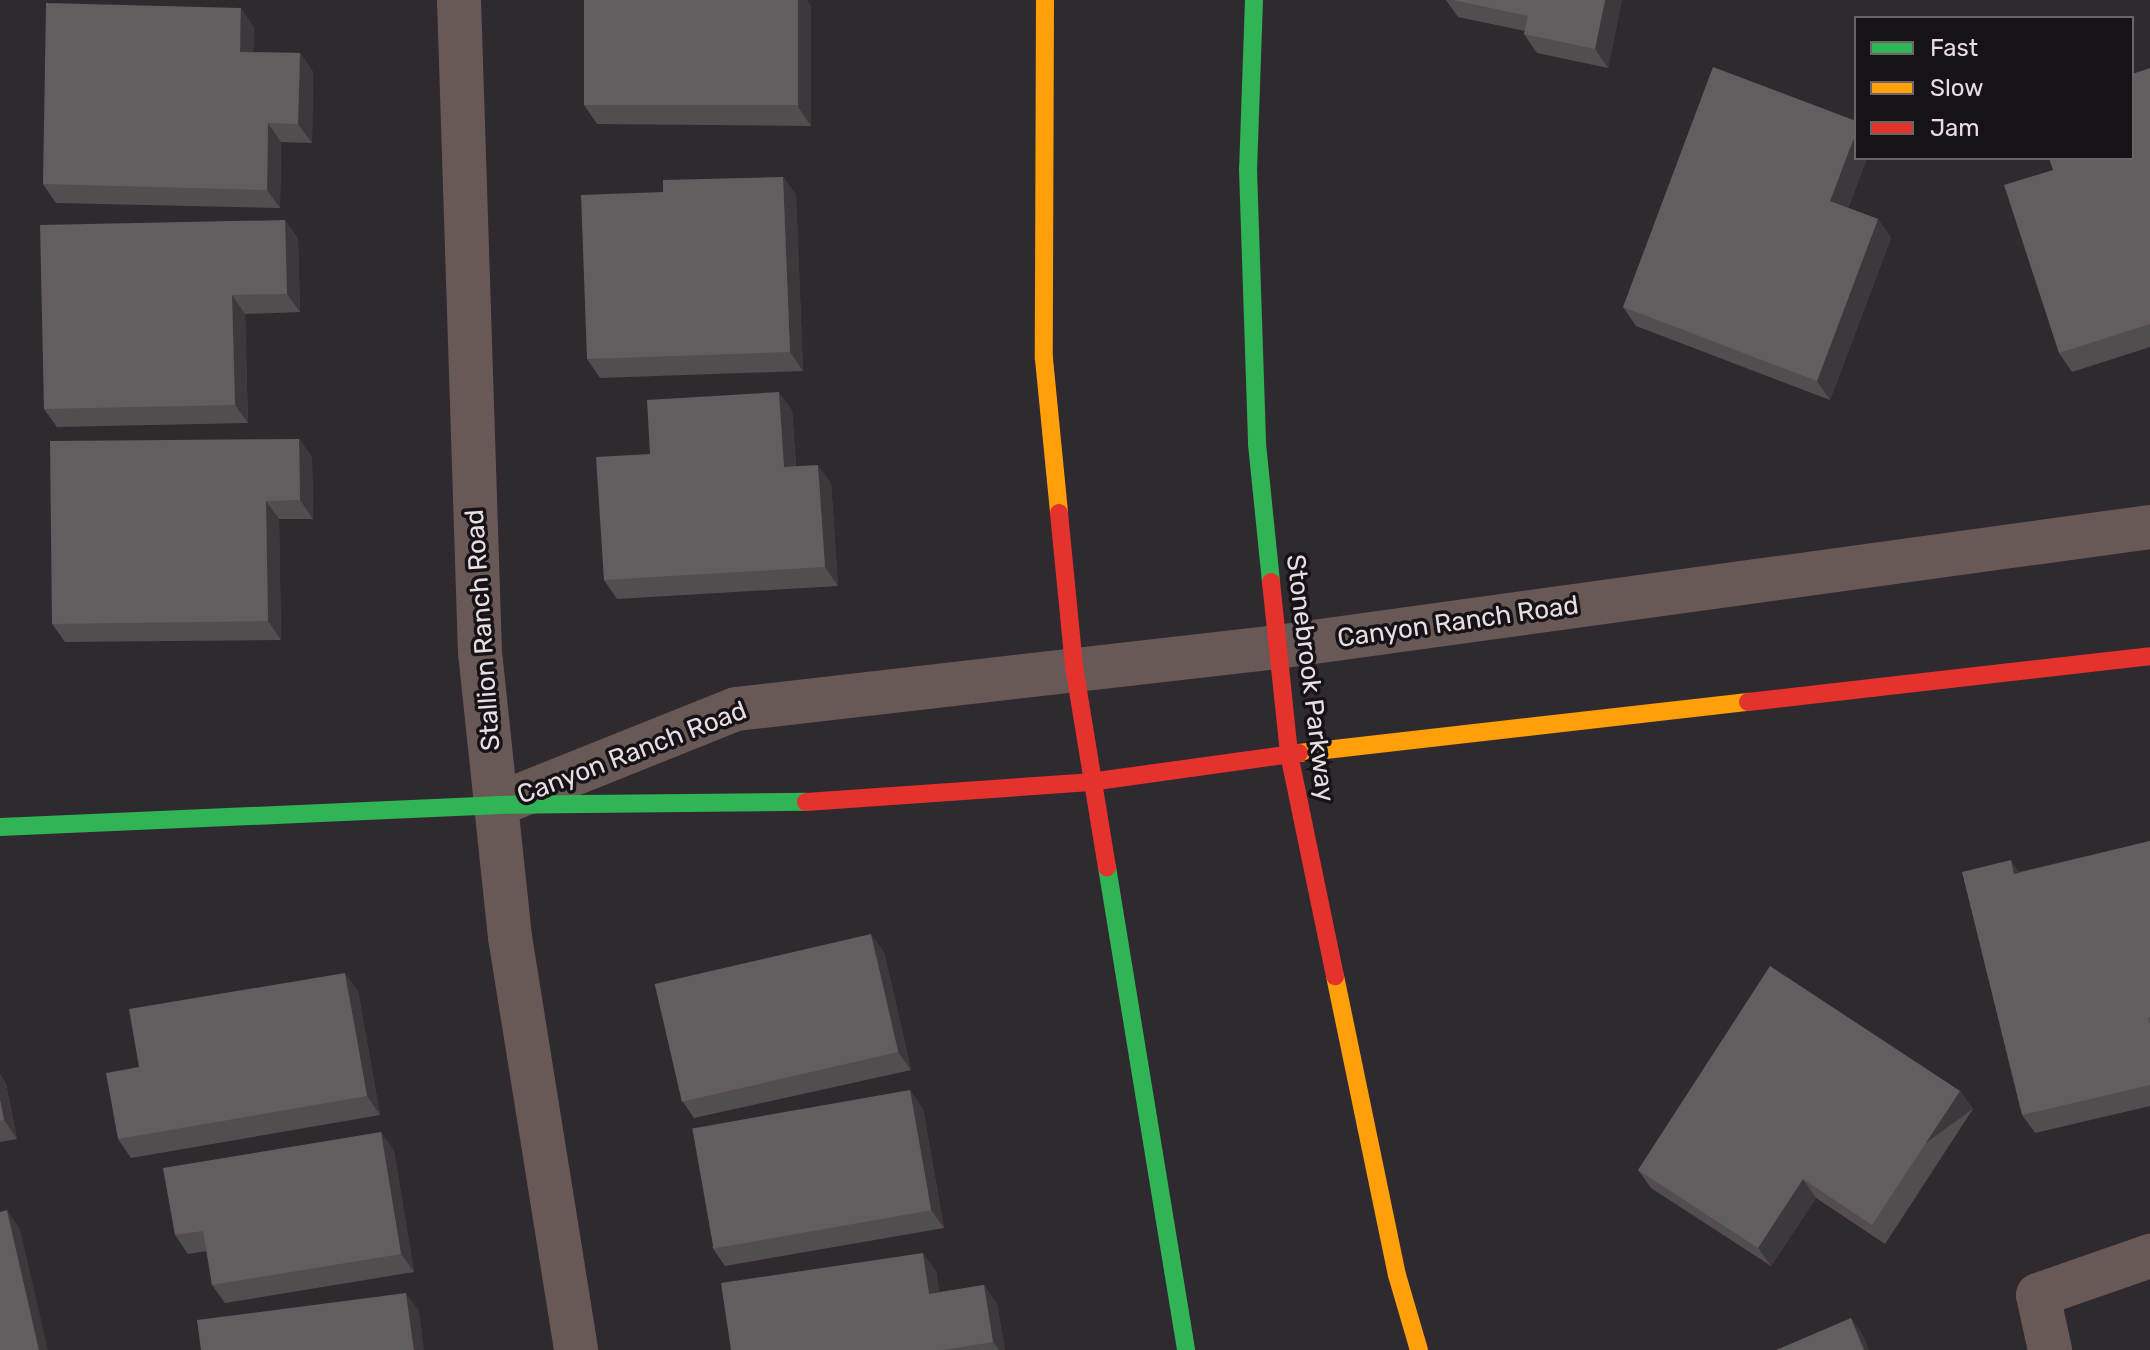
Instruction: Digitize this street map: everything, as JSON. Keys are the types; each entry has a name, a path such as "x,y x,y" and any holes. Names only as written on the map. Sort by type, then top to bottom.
{"main road":[{"path":"1045,0 1044,359 1074,666 1090,782 1186,1350"},
{"name":"Stonebrook Parkway","path":"1254,0 1248,169 1257,429 1289,754 1397,1275 1419,1350"},
{"name":"Canyon Ranch Road","path":"0,827 496,805 744,806 1090,782 1289,754 2150,656"}],"street":[{"name":"Stallion Ranch Road","path":"459,0 480,652 510,937 576,1350"},
{"name":"Canyon Ranch Road","path":"496,805 736,709 1074,666 1277,647 2150,527"},
{"path":"2050,1350 2038,1295 2150,1256"}],"building":[{"path":"584,0 798,0 798,105 584,105"},
{"path":"1453,0 1605,0 1595,49 1524,34 1528,16"},
{"path":"46,3 241,8 240,52 300,53 298,124 268,123 267,190 43,184"},
{"path":"1713,67 1854,120 1854,138 1830,201 1878,219 1817,381 1623,307"},
{"path":"2150,68 2150,324 2059,353 2004,185 2053,170 2050,160 2134,160 2134,73"},
{"path":"783,177 790,352 587,359 581,195 663,192 663,180"},
{"path":"285,220 287,294 232,295 235,405 44,409 40,225"},
{"path":"779,392 784,467 818,465 825,567 604,580 596,457 650,454 647,400"},
{"path":"299,439 300,500 266,501 268,621 52,624 50,441"},
{"path":"2150,841 2150,1085 2022,1115 1962,872 2011,860 2014,874"},
{"path":"871,934 898,1052 682,1102 655,984"},
{"path":"1770,966 1960,1091 1872,1225 1803,1179 1758,1248 1638,1170"},
{"path":"345,973 367,1096 118,1139 106,1073 139,1067 129,1009"},
{"path":"910,1090 931,1210 714,1249 692,1128"},
{"path":"0,1100 4,1120 0,1121"},
{"path":"381,1132 401,1254 212,1285 203,1231 175,1235 163,1168"},
{"path":"7,1210 39,1350 0,1350 0,1212"},
{"path":"923,1253 929,1294 984,1285 993,1342 943,1350 731,1350 721,1283"},
{"path":"406,1293 414,1350 201,1350 197,1320"},
{"path":"1851,1318 1864,1350 1776,1350"}],"traffic: fast":[{"path":"1254,0 1248,169 1257,444 1271,582"},
{"path":"0,827 496,805 806,802"},
{"path":"1107,867 1186,1350"}],"traffic: slow":[{"path":"1045,0 1044,359 1059,513"},
{"path":"1299,753 1748,702"},
{"path":"1335,976 1397,1275 1419,1350"}],"traffic: jam":[{"path":"1059,513 1074,666 1107,867"},
{"path":"1271,582 1289,754 1335,976"},
{"path":"1748,702 2150,656"},
{"path":"806,802 1090,782 1299,753"}]}
